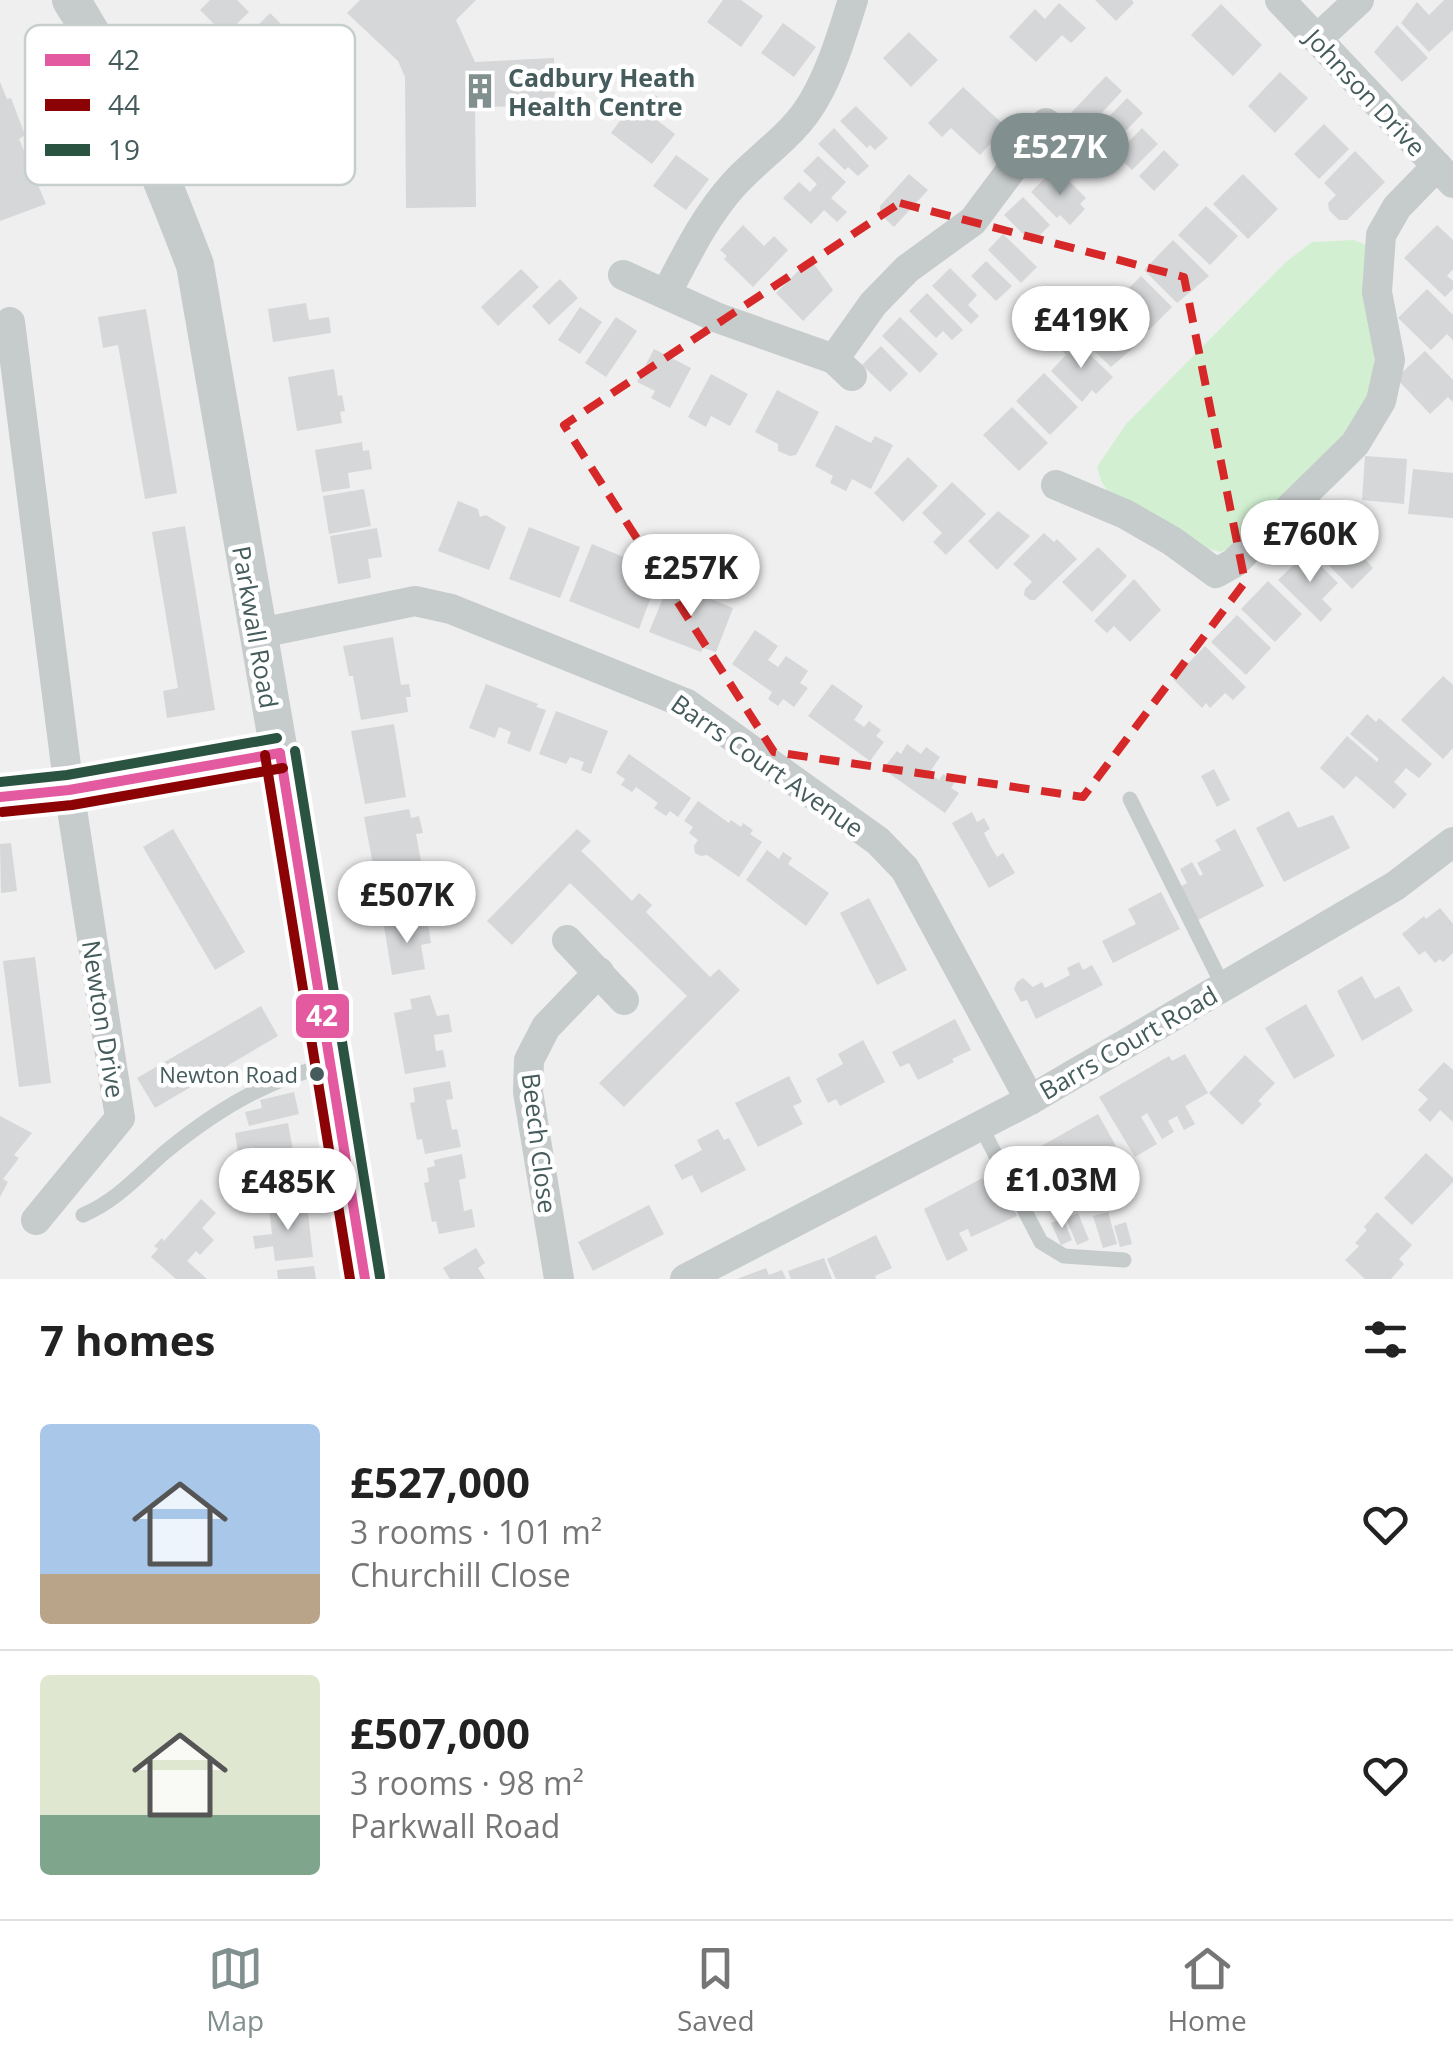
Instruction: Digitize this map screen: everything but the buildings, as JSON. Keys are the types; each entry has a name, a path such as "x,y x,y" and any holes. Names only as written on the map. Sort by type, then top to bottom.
{"street":[{"name":"Parkwall Road","path":"71,0 86,25"},
{"path":"666,294 708,216 738,180 793,129 813,103 832,64 854,0"},
{"name":"Johnson Drive","path":"1280,0 1445,175"},
{"path":"1317,39 1359,0"},
{"path":"623,275 843,368 873,304 907,269 972,221 1046,123"},
{"path":"1056,485 1125,514 1216,573 1234,563 1355,444 1381,401 1390,360 1377,292 1380,235 1396,207 1445,175"},
{"name":"Parkwall Road","path":"165,185 195,265 256,634 280,753 365,1279"},
{"path":"10,322 69,790"},
{"name":"Barrs Court Avenue","path":"256,634 416,602 451,608 687,704 878,841 905,869 1030,1100"},
{"path":"0,797 69,790 280,753"},
{"name":"Newton Drive","path":"36,1220 120,1118 69,790"},
{"name":"Barrs Court Road","path":"684,1279 1030,1100 1394,886 1453,842"},
{"path":"567,940 624,1000"},
{"name":"Beech Close","path":"559,1279 528,1092 529,1060 546,1027 599,972"}],"lane":[{"path":"1130,798 1223,986"},
{"path":"83,1214 112,1200 216,1116 257,1092 309,1070 332,1065"},
{"path":"980,1126 1041,1242 1064,1256 1124,1260"}],"highlighted area":[{"path":"900,203 1184,277 1245,582 1083,797 774,752 564,425"}],"green space":[{"path":"1354,240 1364,244 1368,253 1364,280 1373,345 1373,379 1361,412 1320,463 1233,546 1221,552 1205,548 1109,493 1097,467 1126,424 1286,262 1312,242"}],"transit line":[{"name":"19","path":"0,782 67,775 277,738"},
{"name":"19","path":"295,751 380,1277"},
{"name":"42","path":"280,753 365,1279"},
{"name":"42","path":"0,797 69,790 280,753"},
{"name":"44","path":"265,755 350,1279"},
{"name":"44","path":"2,812 72,805 283,768"}],"place":[{"name":"Cadbury Heath Health Centre","path":"480,91"},
{"name":"Newton Road","path":"317,1074"}]}
